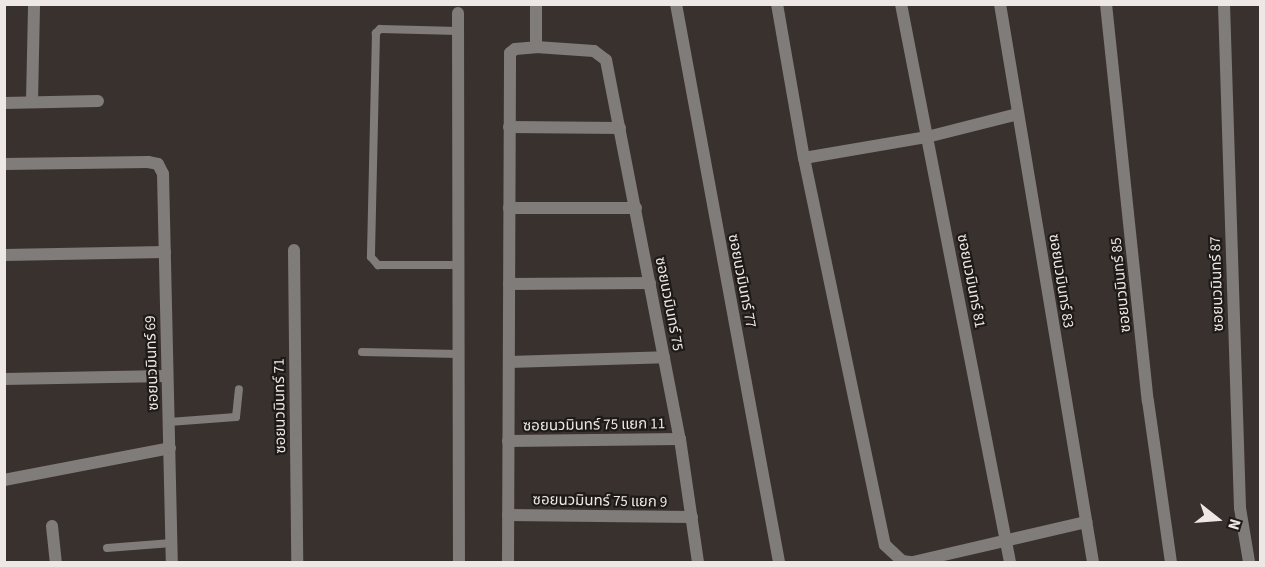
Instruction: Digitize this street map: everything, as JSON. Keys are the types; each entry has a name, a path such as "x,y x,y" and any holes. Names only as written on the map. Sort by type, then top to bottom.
{"street":[{"path":"32,102 34,4"},
{"path":"508,562 510,53 515,49 536,47 536,4"},
{"name":"ซอยนวมินทร์ 77","path":"676,4 779,562"},
{"path":"777,4 804,158 885,545 902,561 911,562 1086,522"},
{"name":"ซอยนวมินทร์ 81","path":"901,4 1010,562"},
{"name":"ซอยนวมินทร์ 83","path":"1000,4 1093,562"},
{"name":"ซอยนวมินทร์ 85","path":"1106,4 1148,401 1172,562"},
{"name":"ซอยนวมินทร์ 87","path":"1224,4 1240,508 1249,562"},
{"path":"458,13 459,562"},
{"name":"ซอยนวมินทร์ 75","path":"536,47 600,54 606,60 680,439 698,562"},
{"path":"4,103 99,101"},
{"path":"804,158 927,137 1018,114"},
{"path":"509,127 620,128"},
{"name":"ซอยนวมินทร์ 69","path":"4,164 158,164 164,185 166,376 172,562"},
{"path":"509,208 636,208"},
{"name":"ซอยนวมินทร์ 71","path":"294,250 297,562"},
{"path":"4,255 165,252"},
{"path":"509,284 650,282"},
{"path":"509,362 664,357"},
{"path":"4,379 166,376"},
{"name":"ซอยนวมินทร์ 75 แยก 11","path":"508,441 680,439"},
{"path":"4,480 170,448"},
{"name":"ซอยนวมินทร์ 75 แยก 9","path":"508,515 692,517"},
{"path":"52,526 56,562"}],"lane":[{"path":"458,32 380,29 376,33 371,257 378,265 458,265"},
{"path":"362,352 459,354"},
{"path":"169,422 236,417 239,389"},
{"path":"107,548 172,543"}]}
